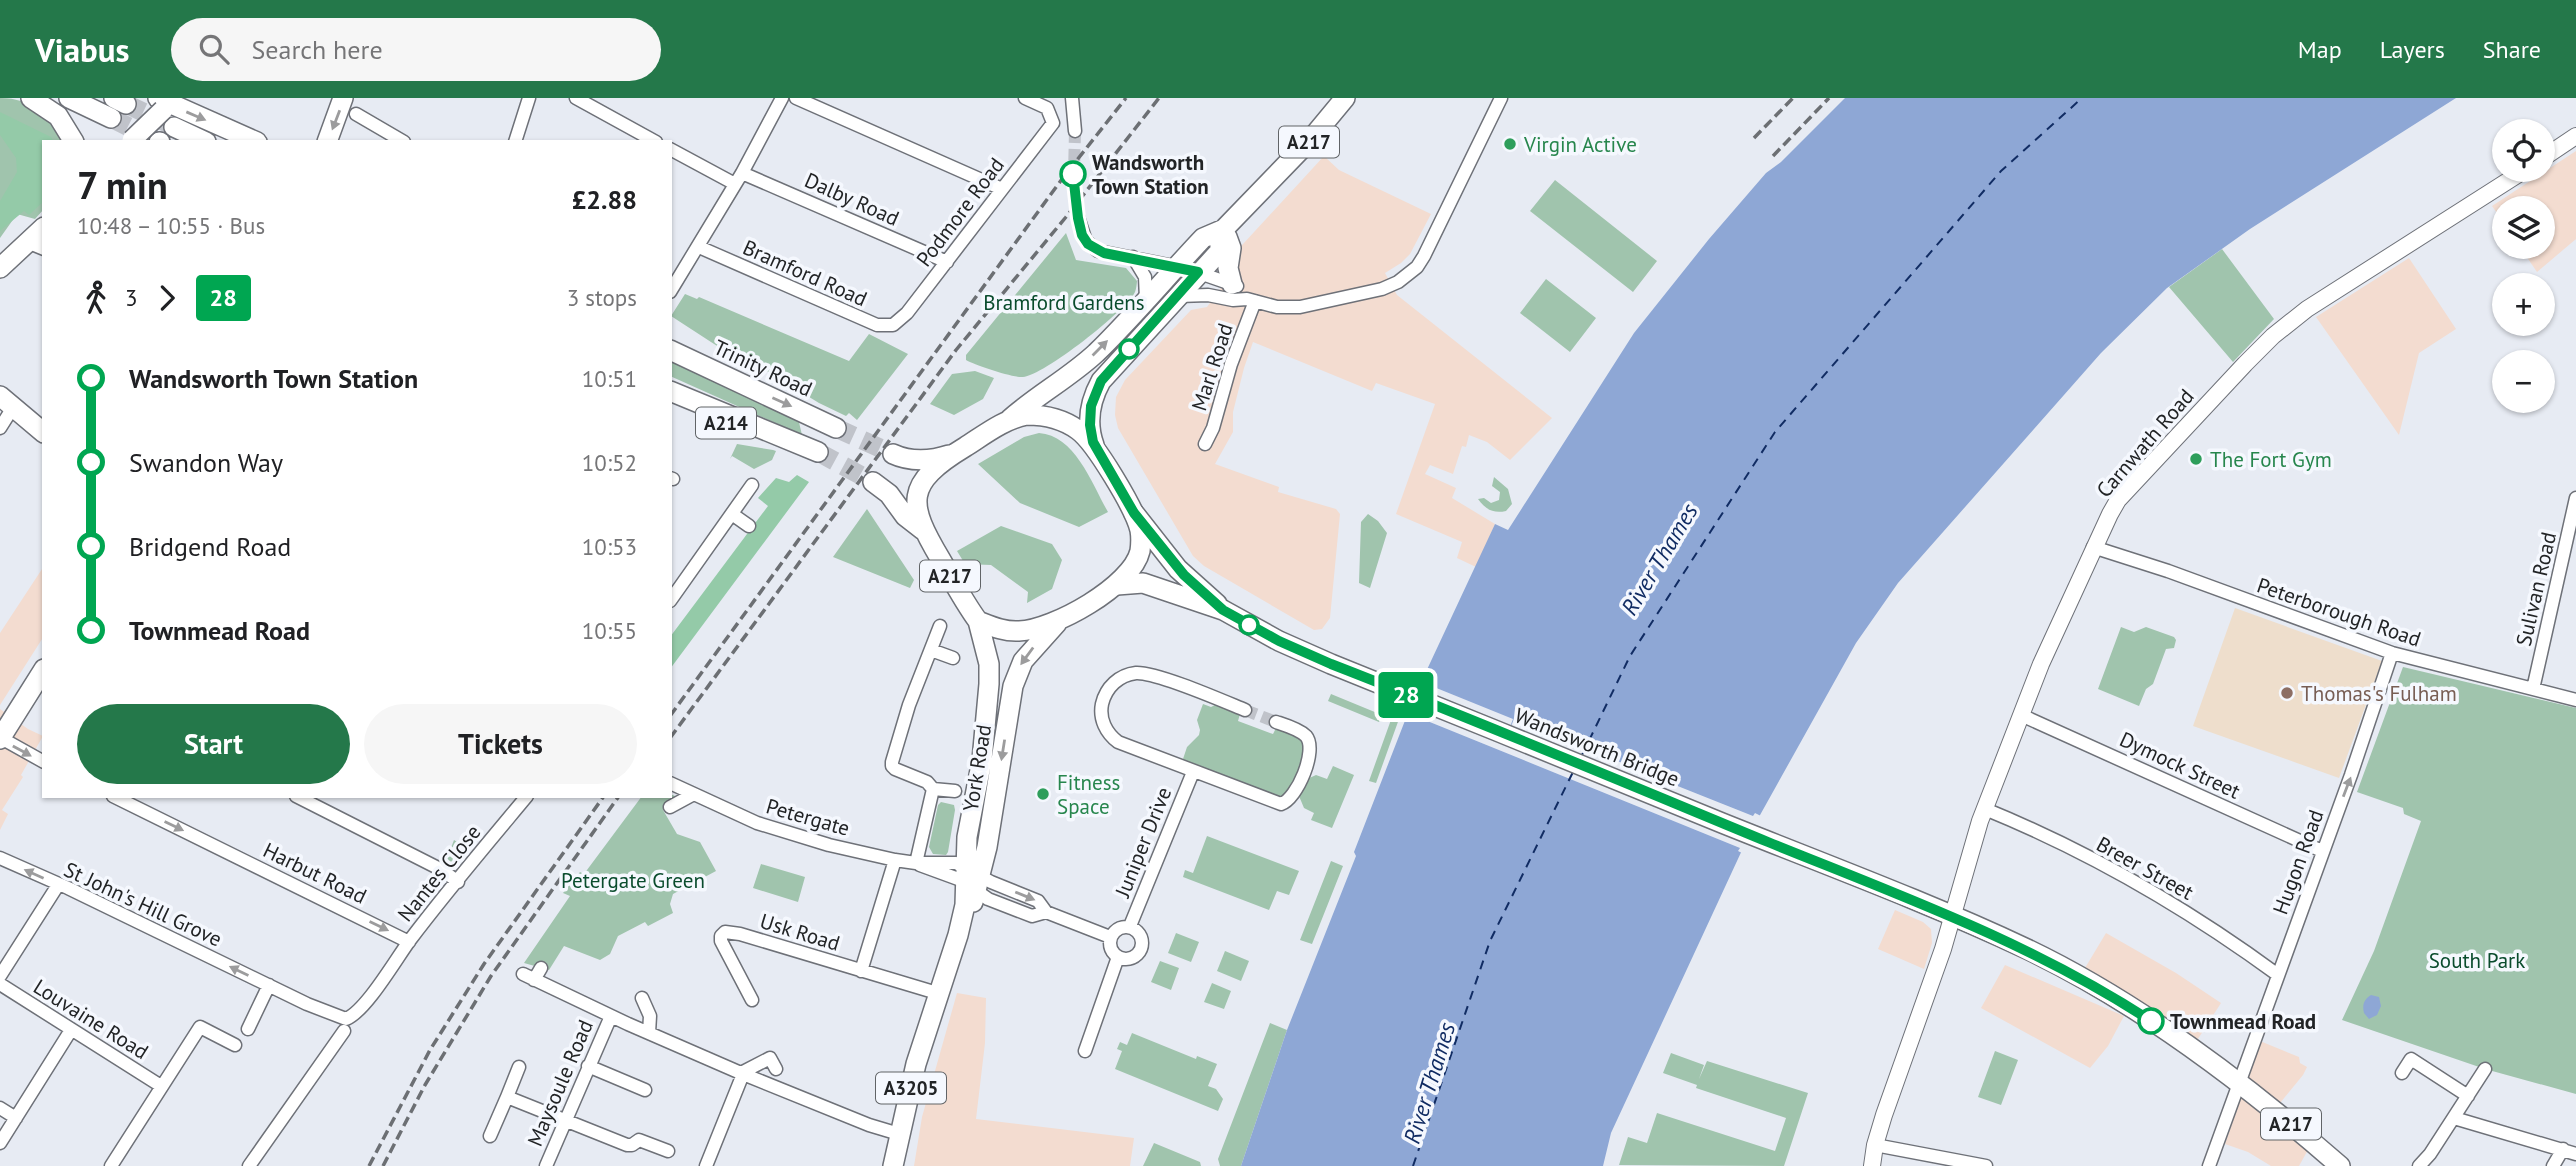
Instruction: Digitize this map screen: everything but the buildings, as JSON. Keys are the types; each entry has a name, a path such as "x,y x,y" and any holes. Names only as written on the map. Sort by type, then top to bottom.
{"main road":[{"path":"31,98 58,116 73,140"},
{"path":"69,98 111,118"},
{"path":"328,140 344,98"},
{"name":"A217","path":"1134,513 1140,531 1140,550 1133,568 1117,585 1060,619 1020,631 1003,630 978,621 923,531 915,505 918,490 938,465 1009,420 1030,401 1070,375 1096,353 1203,238 1224,229 1311,139 1345,98"},
{"path":"133,140 163,107 252,140"},
{"path":"174,127 202,140"},
{"path":"1224,229 1231,248 1228,268 1232,284"},
{"name":"A217","path":"1096,450 1091,434 1090,414 1093,397 1101,381 1219,252 1224,229"},
{"path":"0,268 35,246"},
{"name":"A214","path":"672,346 691,360"},
{"name":"Trinity Road","path":"672,351 836,428"},
{"name":"A214","path":"672,391 818,452"},
{"path":"6,403 42,431"},
{"name":"A214","path":"672,405 719,421 783,436"},
{"name":"A217","path":"1009,420 1027,415 1055,418 1080,431 1096,450 1134,513 1178,569 1223,610"},
{"path":"893,454 901,458 921,460 940,458 960,450"},
{"path":"873,482 889,494 905,516 923,531"},
{"name":"A217","path":"1117,585 1143,583 1223,610"},
{"name":"Wandsworth Bridge","path":"1223,610 1306,653 1373,682 1921,902 1951,917"},
{"name":"York Road","path":"894,1166 916,1064 973,880 1013,686 1023,661 1060,619"},
{"name":"York Road","path":"973,880 968,828 982,760 989,684 989,664 978,621"},
{"path":"0,739 42,672"},
{"name":"A217","path":"1951,917 2027,950 2122,1002 2240,1084 2340,1166"}],"street":[{"path":"516,140 529,98"},
{"path":"576,98 652,140"},
{"path":"672,291 743,173 782,98"},
{"path":"796,98 1002,189"},
{"name":"Podmore Road","path":"896,324 1053,123 1047,108 1025,98"},
{"path":"1072,98 1074,131"},
{"path":"1177,297 1197,294 1251,300 1278,307 1300,307 1382,289 1398,282 1411,272 1424,256 1501,98"},
{"path":"356,114 401,140"},
{"path":"2555,150 2576,136"},
{"path":"672,150 735,184"},
{"name":"Dalby Road","path":"743,173 947,262"},
{"name":"Carnwath Road","path":"1951,917 1985,809 2053,634 2118,500 2273,336 2307,309 2506,182"},
{"path":"1079,221 1086,241 1093,248 1104,253 1198,272 1238,287 1251,300"},
{"name":"Bramford Road","path":"699,247 877,325 886,327 896,324"},
{"path":"1133,257 1145,277 1146,299"},
{"name":"Marl Road","path":"1205,444 1213,428 1251,300"},
{"path":"0,428 6,403"},
{"path":"672,598 752,485"},
{"name":"Sulivan Road","path":"2533,689 2576,498"},
{"path":"732,514 749,526"},
{"name":"Peterborough Road","path":"2093,547 2168,571 2392,653 2576,700"},
{"path":"940,626 909,705 892,766 927,782 933,789 954,791"},
{"path":"931,650 953,659"},
{"name":"Hugon Road","path":"2209,1166 2351,775 2392,653"},
{"name":"Juniper Drive","path":"1245,710 1142,673 1123,676 1107,691 1101,714 1105,727 1113,738 1275,803 1286,802 1295,793 1310,756 1308,738 1303,733 1276,722"},
{"name":"Dymock Street","path":"2021,715 2322,851"},
{"path":"0,739 42,761"},
{"name":"Juniper Drive","path":"1129,926 1193,772"},
{"name":"Petergate","path":"672,784 757,823 829,845 895,860 916,863 950,861 973,880"},
{"path":"916,863 933,789"},
{"path":"670,807 694,794"},
{"name":"Harbut Road","path":"117,798 409,942"},
{"path":"300,798 442,870 458,882"},
{"name":"Nantes Close","path":"409,942 525,798"},
{"name":"Breer Street","path":"1985,809 2114,871 2172,904 2278,975"},
{"name":"St John's Hill Grove","path":"0,859 269,985 345,1025"},
{"path":"862,971 895,860"},
{"path":"973,880 988,899 1032,916 1046,912 1111,937 1110,946 1118,957 1085,1051"},
{"path":"0,976 58,885"},
{"path":"1872,1166 1875,1145 1899,1067 1943,949 1951,917"},
{"name":"Juniper Drive","path":"1111,937 1120,927 1129,926 1141,935 1141,949 1134,957 1118,957"},
{"name":"Usk Road","path":"752,1000 721,941 721,936 726,932 937,993"},
{"path":"249,1166 345,1025 409,942"},
{"path":"541,968 528,977 742,1073 869,1125 900,1134"},
{"name":"Louvaine Road","path":"0,984 161,1086"},
{"path":"248,1029 269,985"},
{"path":"642,998 650,1016 649,1032"},
{"name":"Maysoule Road","path":"545,1166 611,1016"},
{"path":"111,1166 200,1027 235,1045"},
{"path":"0,1143 71,1030"},
{"path":"706,1166 742,1073 770,1058 776,1069"},
{"path":"2402,1073 2411,1059 2468,1096"},
{"path":"588,1066 645,1090"},
{"path":"489,1136 519,1067"},
{"path":"2419,1166 2485,1069"},
{"path":"507,1097 629,1145 639,1140 668,1151"},
{"path":"0,1108 16,1118"},
{"path":"2454,1118 2576,1154"},
{"path":"1875,1145 1986,1166"},
{"path":"2553,1166 2563,1149"}],"shaded area":[{"path":"2576,151 2576,239 2555,257 2555,196 2507,196 2529,182 2555,182 2555,165"},
{"path":"1324,156 1339,170 1431,214 1410,254 1385,273 1397,295 1552,418 1510,460 1487,442 1469,435 1466,447 1462,446 1453,474 1430,465 1425,474 1456,488 1452,498 1495,524 1476,567 1457,558 1462,542 1396,514 1435,404 1376,383 1372,391 1253,342 1233,412 1233,432 1215,464 1279,487 1278,492 1336,509 1340,514 1330,618 1322,629 1314,630 1204,566 1193,556 1118,428 1115,415 1116,397 1125,380 1191,310 1207,307 1233,271 1232,256"},
{"path":"2409,258 2456,329 2419,353 2399,435 2316,317"},
{"path":"2528,259 2552,259 2537,272"},
{"path":"42,569 42,639 0,705 0,633"},
{"name":"Thomas's Fulham","path":"2235,608 2382,661 2339,778 2193,726"},
{"path":"0,709 42,738 21,775 23,777 2,810 8,814 0,830"},
{"path":"1895,910 1923,922 1931,929 1932,943 1924,969 1878,949"},
{"path":"2106,933 2176,973 2221,1003 2196,1042 2082,973"},
{"path":"2005,965 2124,1016 2108,1046 2090,1068 1981,1008"},
{"path":"957,993 986,998 985,1043 976,1119 1134,1138 1130,1166 914,1166 922,1117"},
{"path":"2260,1041 2299,1057 2300,1063 2307,1067 2271,1114 2309,1148 2299,1166 2271,1166 2248,1152 2225,1144"}],"green space":[{"path":"0,98 31,105 46,117 63,140 42,140 42,211 35,219 17,214 0,238"},
{"path":"0,112 53,140 42,140 42,203 29,215 24,211 0,231 0,201 17,172 16,158 0,135"},
{"path":"1555,180 1657,261 1633,292 1530,211"},
{"name":"Bramford Gardens","path":"1066,233 1076,260 1126,268 1137,281 1135,292 1129,301 1084,341 1033,374 1023,377 1011,375 966,360 966,355"},
{"path":"2222,249 2274,319 2233,362 2169,287"},
{"path":"1546,279 1596,318 1570,352 1520,313"},
{"path":"685,294 697,299 699,297 849,361 869,334 908,354 857,420 849,413 846,416 819,403 740,355 731,355 672,314"},
{"path":"672,357 798,418 802,435 672,377"},
{"path":"975,371 994,378 983,399 954,415 930,404 952,374"},
{"path":"1039,433 1063,442 1072,451 1089,475 1108,512 1079,527 1020,503 978,464 1024,437"},
{"path":"737,444 776,451 772,460 754,469 732,456 730,459"},
{"path":"797,475 809,482 672,666 672,634 768,506 758,498 776,478 789,482"},
{"path":"1494,477 1508,489 1512,504 1506,511 1490,510 1478,499 1484,498 1491,503 1499,500 1500,492 1492,486"},
{"path":"867,509 914,580 910,588 833,557"},
{"path":"1368,514 1378,521 1387,533 1370,588 1359,583 1361,522"},
{"path":"1001,526 1052,544 1062,560 1052,589 1027,603 1028,592 991,565 965,564 957,551"},
{"path":"2121,627 2134,632 2146,627 2176,640 2174,648 2166,649 2153,684 2146,689 2139,706 2098,689"},
{"name":"South Park","path":"2403,667 2576,708 2576,1094 2485,1069 2342,1020 2374,951 2421,821 2404,814 2403,808 2357,792"},
{"path":"1331,694 1382,715 1379,722 1328,701"},
{"path":"1203,704 1211,707 1215,705 1240,714 1238,721 1273,734 1276,728 1301,740 1306,751 1292,791 1281,799 1182,762 1187,747 1199,735 1197,720"},
{"path":"1392,717 1399,719 1376,783 1369,781"},
{"path":"1333,766 1354,775 1332,828 1311,820 1314,813 1304,808 1299,796 1305,780 1316,775 1327,779"},
{"name":"Petergate Green","path":"672,795 675,796 663,810 677,834 700,842 716,871 673,894 670,904 673,913 648,926 645,922 618,936 610,954 600,960 564,946 549,970 524,963 570,896 563,893 580,872 584,874 641,798 672,798"},
{"path":"941,802 954,805 955,810 946,855 933,854 929,847 938,805"},
{"path":"1207,836 1299,871 1289,895 1277,891 1269,910 1183,877 1185,870 1193,873"},
{"path":"454,840 468,849 455,866 446,861"},
{"path":"1331,861 1343,866 1312,944 1300,940"},
{"path":"761,864 805,877 798,902 753,888"},
{"path":"1176,933 1199,942 1191,962 1168,953"},
{"path":"1225,951 1249,961 1241,981 1217,971"},
{"path":"1160,961 1179,968 1171,990 1151,982"},
{"path":"1212,983 1231,991 1224,1009 1204,1002"},
{"path":"1270,1023 1287,1030 1241,1166 1220,1166 1218,1159"},
{"path":"1132,1033 1196,1059 1197,1056 1217,1064 1208,1086 1216,1089 1223,1099 1218,1111 1115,1069 1122,1051 1117,1049 1120,1042 1127,1045"},
{"path":"1995,1051 2018,1060 2001,1105 1978,1097"},
{"path":"1671,1053 1704,1065 1699,1079 1707,1061 1808,1093 1784,1166 1619,1165 1628,1137 1647,1143 1657,1113 1775,1151 1786,1118 1696,1088 1697,1085 1663,1073"},
{"path":"1154,1143 1200,1162 1201,1166 1143,1166"}],"water":[{"name":"River Thames","path":"1845,98 2456,98 2250,229 2167,288 2101,353 1898,583 1856,643 1750,833 1611,1133 1603,1166 1241,1166 1287,1030 1356,856 1354,852 1406,718 1413,715 1426,682 1424,676 1495,524 1508,530 1634,333 1709,239 1766,173 1781,162"},
{"path":"2371,995 2379,997 2381,1006 2377,1015 2369,1019 2363,1007 2365,1000"}],"pier":[{"path":"1421,677 1425,679 1424,683 1513,719 1502,748 1514,719 1664,780 1653,810 1665,781 1753,816 1755,813 1761,816 1762,821 1744,854 1738,851 1740,848 1410,714 1409,717 1404,715 1410,713 1422,682"}],"ferry route":[{"path":"1582,755 1630,656 1775,432 2001,171 2082,98"},
{"path":"1413,1166 1490,941 1573,772"}],"tunnel":[{"path":"126,104 169,124"},
{"path":"111,118 155,140"},
{"path":"1075,131 1074,174 1078,217"},
{"path":"836,428 893,454"},
{"path":"818,452 873,482"},
{"path":"1245,710 1276,722"}],"railway":[{"path":"672,713 1062,179 1126,98"},
{"path":"672,735 956,350 1066,217 1159,98"},
{"path":"1754,138 1793,98"},
{"path":"1773,156 1829,98"},
{"path":"369,1166 430,1050 484,964 603,798"},
{"path":"383,1166 425,1085 491,976 618,798"}],"bus line":[{"name":"28","path":"1073,174 1078,218 1082,235 1088,244 1104,253 1151,260 1198,272 1108,370 1096,390 1091,406 1090,425 1096,450 1134,513 1178,569 1223,610 1279,641 1331,664 1921,902 2037,955 2151,1021"}],"place":[{"name":"Virgin Active","path":"1510,144"},
{"name":"Wandsworth Town Station","path":"1073,174"},
{"name":"The Fort Gym","path":"2196,459"},
{"name":"Thomas's Fulham","path":"2287,693"},
{"name":"Fitness Space","path":"1043,794"},
{"name":"Townmead Road","path":"2151,1021"}]}
